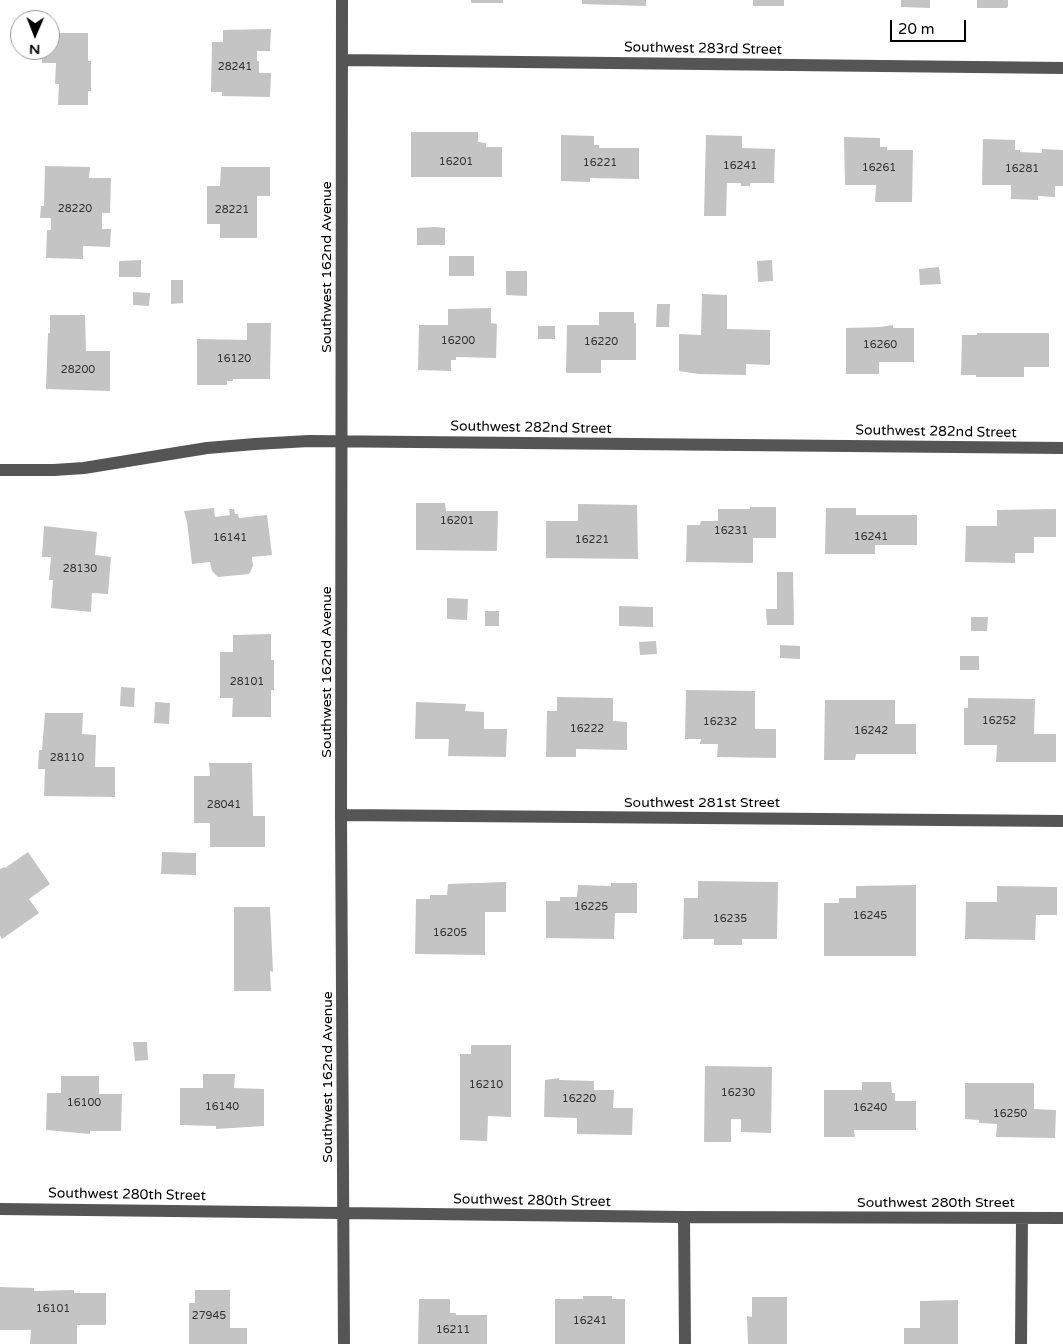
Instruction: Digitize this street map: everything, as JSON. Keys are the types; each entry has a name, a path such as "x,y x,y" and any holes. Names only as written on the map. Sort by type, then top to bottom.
{"street":[{"name":"Southwest 162nd Avenue","path":"342,0 341,815 344,1344"},
{"name":"Southwest 283rd Street","path":"342,60 1063,68"},
{"name":"Southwest 282nd Street","path":"0,470 84,468 207,448 255,444 342,441 1063,448"},
{"name":"Southwest 281st Street","path":"341,815 1063,821"},
{"name":"Southwest 280th Street","path":"0,1209 684,1217 1063,1218"},
{"path":"684,1217 685,1344"},
{"path":"1020,1344 1022,1218"}],"building":[{"path":"471,0 503,0 503,3 471,3"},
{"path":"582,0 646,0 646,6 582,4"},
{"path":"753,0 784,0 784,6 753,6"},
{"path":"901,0 930,0 930,8 901,7"},
{"path":"977,0 1008,0 1008,6 1007,8 977,8"},
{"path":"271,29 270,51 257,51 259,73 271,73 270,97 222,96 222,92 211,92 212,42 223,42 223,30"},
{"path":"60,33 88,33 88,61 91,61 91,91 88,91 88,105 58,105 59,84 55,84 56,63 42,63 42,60 60,60"},
{"path":"411,132 478,132 478,142 486,143 486,147 502,147 502,177 411,177"},
{"path":"561,135 594,136 594,145 599,145 599,148 639,148 639,179 590,178 590,182 561,181"},
{"path":"706,135 742,136 742,148 775,149 774,183 750,183 750,186 741,186 741,183 727,183 726,216 704,216"},
{"path":"844,137 880,138 880,147 887,147 887,150 913,150 912,202 875,202 876,185 845,185"},
{"path":"983,139 1015,140 1015,150 1020,150 1020,152 1042,153 1042,149 1063,150 1063,186 1055,186 1055,197 1038,196 1038,200 1011,199 1011,185 982,185"},
{"path":"45,166 90,167 89,178 111,178 110,213 102,213 102,229 111,229 110,247 83,246 83,259 46,258 47,230 51,230 51,218 40,218 41,206 44,206"},
{"path":"221,167 270,167 270,196 257,196 257,238 220,238 220,224 207,224 207,186 220,186"},
{"path":"417,228 445,228 445,245 417,245"},
{"path":"449,256 474,256 474,276 449,276"},
{"path":"141,260 141,277 119,277 119,261"},
{"path":"772,260 773,281 758,282 757,261"},
{"path":"939,267 941,284 920,285 919,269"},
{"path":"506,271 527,271 527,296 506,295"},
{"path":"171,280 183,280 183,303 171,304"},
{"path":"133,292 150,293 149,306 133,305"},
{"path":"702,294 727,295 727,329 770,330 770,365 746,364 746,375 698,374 679,371 679,334 701,335"},
{"path":"657,304 670,304 669,327 656,327"},
{"path":"491,308 491,323 497,324 496,358 456,357 456,360 451,360 451,371 418,370 419,325 448,325 448,309"},
{"path":"599,312 634,312 634,323 636,323 636,360 601,360 601,373 566,373 567,325 599,325"},
{"path":"50,315 85,315 86,351 110,351 110,391 46,389"},
{"path":"247,323 271,323 270,379 233,379 233,381 227,381 227,385 197,385 197,339 247,340"},
{"path":"893,325 893,328 914,328 914,362 879,362 879,374 846,374 846,328"},
{"path":"538,326 555,326 555,339 538,339"},
{"path":"977,333 1049,333 1049,367 1024,367 1024,377 976,377 976,375 961,375 962,335 977,335"},
{"path":"416,503 445,503 446,511 498,511 497,551 416,550"},
{"path":"578,504 637,505 638,559 546,558 546,521 578,521"},
{"path":"750,507 776,507 776,538 753,538 753,563 686,562 687,525 700,525 701,521 718,521 718,509 750,509"},
{"path":"214,508 215,517 230,515 229,509 234,509 235,514 238,514 239,518 267,515 272,555 252,557 253,566 249,574 218,577 212,571 210,562 192,564 184,511"},
{"path":"826,508 856,508 856,515 917,515 917,545 875,545 875,554 825,554"},
{"path":"1056,509 1056,537 1034,537 1034,553 1015,553 1015,563 965,562 966,526 997,526 997,510"},
{"path":"44,526 97,532 95,555 111,557 108,594 92,593 91,612 51,608 53,580 49,580 51,557 42,557"},
{"path":"777,572 793,572 794,625 767,625 766,609 777,609"},
{"path":"447,598 468,599 467,620 447,619"},
{"path":"619,606 653,607 653,627 619,626"},
{"path":"485,611 499,611 499,626 485,626"},
{"path":"971,617 988,617 987,631 971,631"},
{"path":"271,634 271,660 274,660 274,690 271,690 271,717 232,717 233,698 220,698 220,652 233,652 233,635"},
{"path":"656,641 657,654 640,655 639,642"},
{"path":"780,645 800,646 800,659 780,658"},
{"path":"960,656 979,656 979,670 960,670"},
{"path":"121,687 135,688 134,707 120,706"},
{"path":"686,690 755,691 755,729 776,729 776,758 717,757 718,744 700,744 701,739 685,739"},
{"path":"557,697 613,698 613,721 627,722 627,750 576,749 576,757 546,757 547,711 557,711"},
{"path":"968,698 1035,699 1034,734 1056,734 1056,762 996,762 997,745 964,745 964,708 968,708"},
{"path":"825,700 895,700 895,724 916,724 916,754 856,754 855,760 824,760"},
{"path":"155,702 170,703 169,724 154,723"},
{"path":"416,702 466,704 465,711 484,712 484,729 507,729 506,757 448,756 449,739 415,739"},
{"path":"45,713 83,713 82,734 96,735 95,767 115,767 115,797 44,796 45,769 38,769 39,750 42,750"},
{"path":"209,763 252,763 253,816 265,816 265,847 210,847 210,823 194,823 194,776 210,776"},
{"path":"28,852 50,884 29,899 39,913 2,939 0,935 0,869 5,868"},
{"path":"162,852 196,853 196,875 161,874"},
{"path":"698,881 778,882 777,939 742,939 742,945 714,945 714,939 683,939 684,898 698,898"},
{"path":"506,882 506,912 485,912 485,955 415,954 416,899 430,899 430,895 447,895 448,884"},
{"path":"611,883 637,883 637,913 615,913 614,939 546,938 546,901 560,901 560,897 577,897 578,885 611,886"},
{"path":"916,885 916,956 824,956 824,903 839,903 839,898 856,898 856,886"},
{"path":"997,886 1057,887 1057,915 1036,915 1035,940 965,939 966,902 997,902"},
{"path":"234,907 270,907 273,972 270,971 271,991 234,991"},
{"path":"133,1042 147,1042 148,1060 135,1061"},
{"path":"471,1045 511,1045 511,1117 488,1116 487,1141 460,1140 460,1054 471,1054"},
{"path":"705,1066 772,1067 771,1133 741,1132 741,1119 731,1119 731,1142 704,1142"},
{"path":"203,1074 235,1074 234,1088 264,1089 264,1126 216,1129 216,1126 180,1125 180,1088 203,1088"},
{"path":"61,1076 99,1076 99,1094 122,1094 121,1131 90,1131 90,1134 46,1130 47,1093 61,1093"},
{"path":"559,1078 559,1080 594,1081 594,1090 614,1090 613,1108 633,1108 632,1135 577,1134 577,1118 544,1117 545,1080"},
{"path":"862,1082 891,1082 892,1093 895,1093 895,1101 916,1101 916,1130 854,1130 855,1137 824,1137 824,1090 862,1090"},
{"path":"965,1083 1034,1083 1034,1109 1056,1110 1055,1138 996,1137 997,1124 979,1123 979,1120 965,1119"},
{"path":"0,1287 34,1288 34,1291 74,1290 74,1293 106,1293 106,1325 77,1325 77,1344 30,1344 31,1330 0,1330"},
{"path":"195,1290 230,1290 230,1328 247,1328 247,1344 189,1344 189,1303 195,1303"},
{"path":"583,1296 612,1296 612,1299 625,1299 625,1344 555,1344 555,1299 583,1299"},
{"path":"752,1297 787,1297 787,1344 748,1344 747,1316 752,1317"},
{"path":"419,1299 450,1299 450,1313 456,1313 456,1315 487,1315 487,1344 418,1344"},
{"path":"958,1300 958,1344 904,1344 904,1328 920,1328 920,1301"}]}
